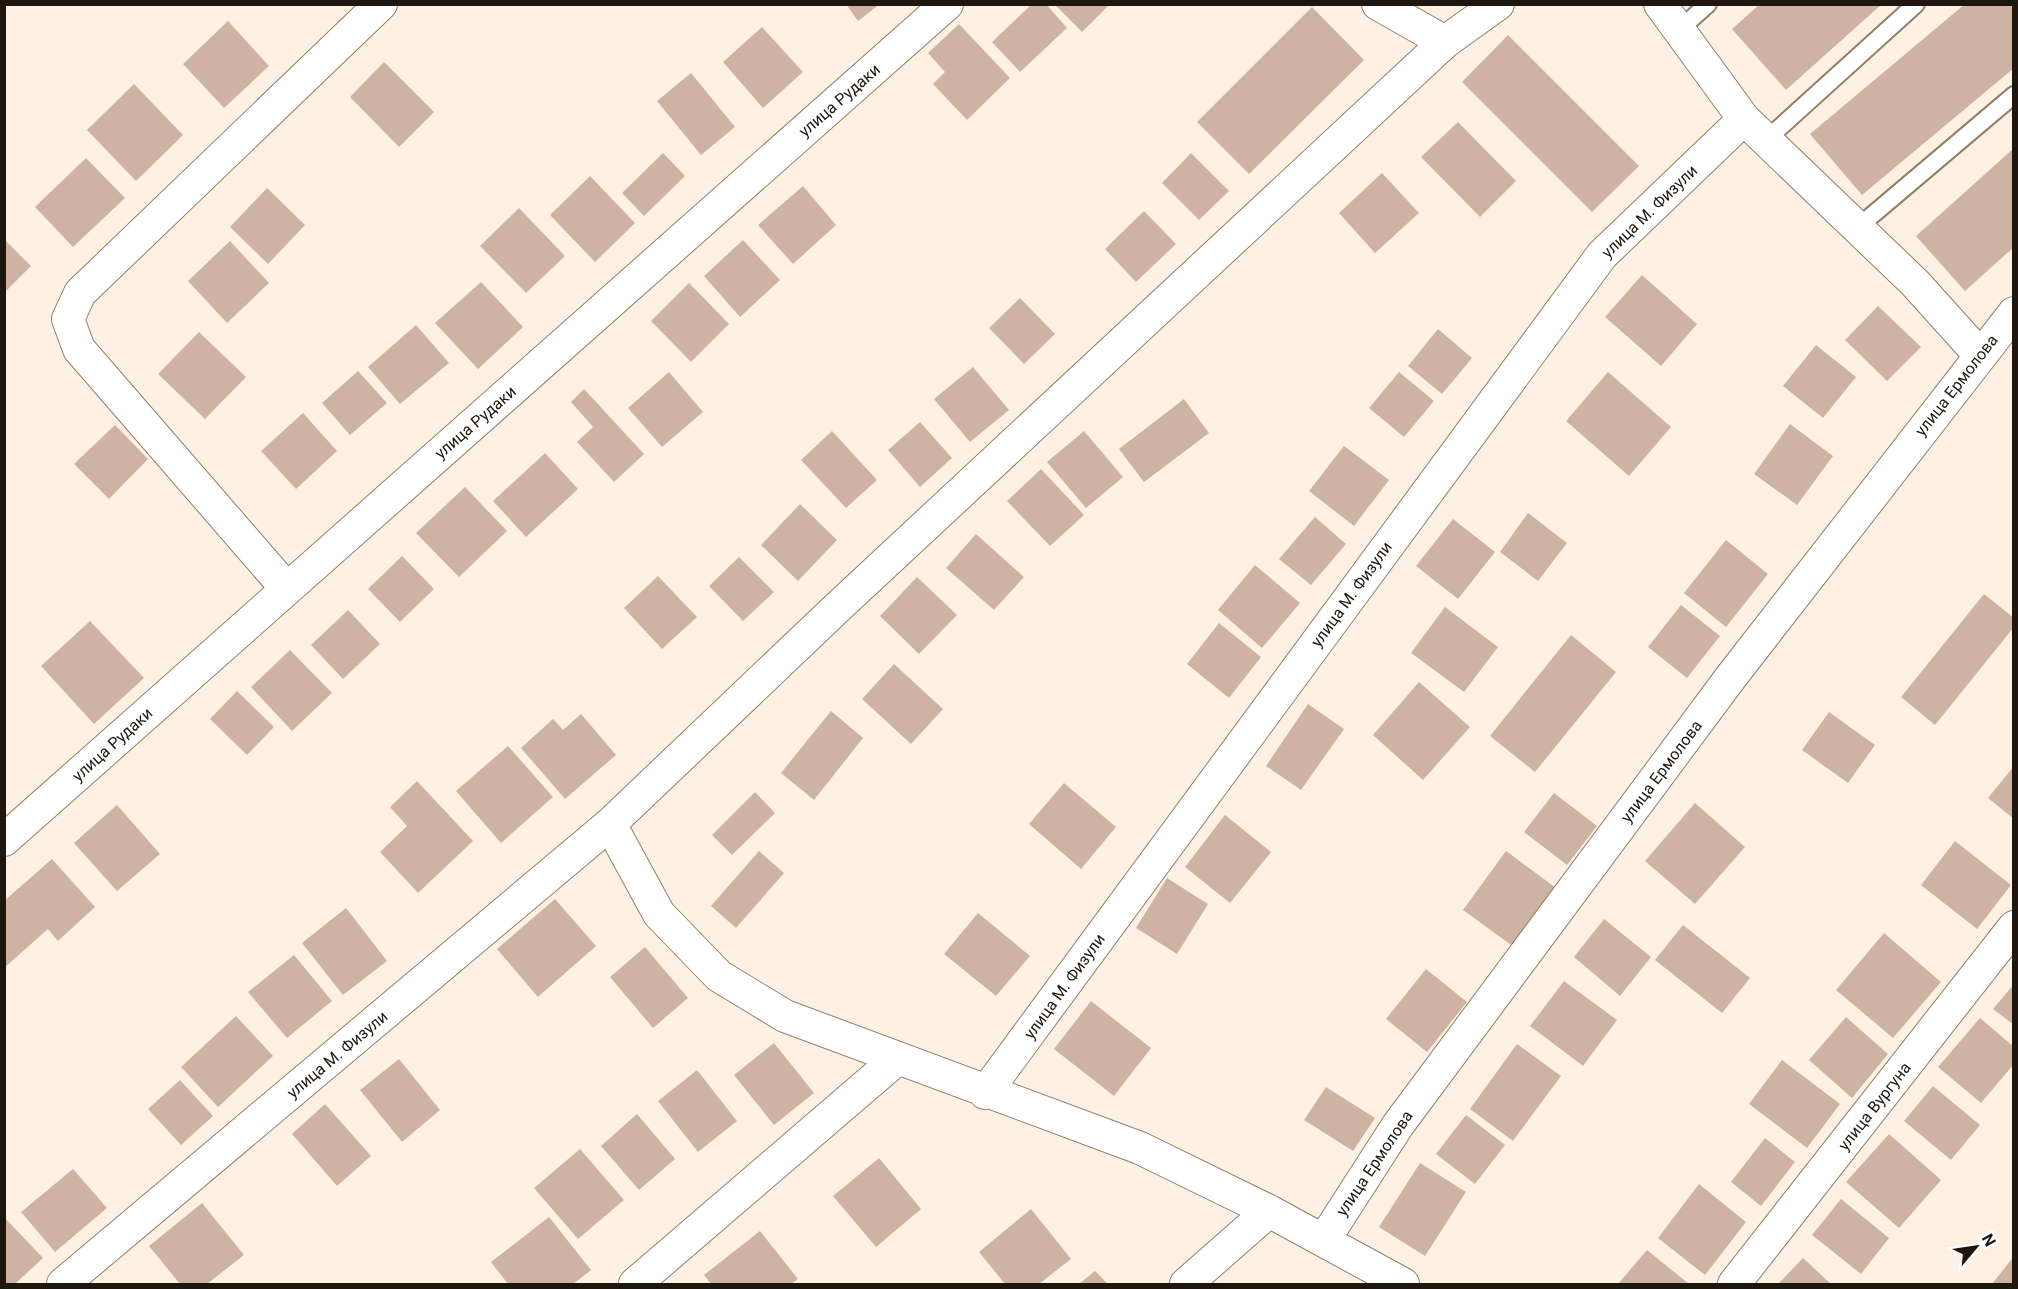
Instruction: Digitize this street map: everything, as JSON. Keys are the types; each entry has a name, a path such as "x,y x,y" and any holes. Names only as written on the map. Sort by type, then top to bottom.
{"street":[{"path":"287,589 79,349 68,320 80,293 381,4"},
{"name":"улица Рудаки","path":"4,840 947,4"},
{"path":"1378,4 1445,42"},
{"name":"улица М. Физули","path":"63,1284 610,824 838,607 1445,42 1498,4"},
{"path":"1660,4 1755,129 1915,283 1979,354"},
{"name":"улица М. Физули","path":"985,1093 1602,255 1755,129"},
{"name":"улица Ермолова","path":"1323,1240 1405,1115 1731,677 1979,354 2013,314"},
{"path":"610,824 659,914 719,976 785,1016 985,1093 1140,1148 1269,1212 1403,1284"},
{"name":"улица Вургуна","path":"1734,1284 2013,927"},
{"path":"635,1284 898,1058"},
{"path":"1186,1284 1269,1212"}],"lane":[{"path":"1679,30 1708,4"},
{"path":"1755,129 1916,4"},
{"path":"1857,228 2013,95"}],"building":[{"path":"846,4 880,4 858,21"},
{"path":"1032,4 1046,4 1067,28 1020,72 992,42"},
{"path":"1054,4 1110,4 1082,32"},
{"path":"1760,4 1882,4 1786,90 1732,29"},
{"path":"1965,4 2014,4 2014,68 1862,195 1810,134"},
{"path":"1312,7 1364,60 1249,174 1197,122"},
{"path":"228,21 269,66 224,108 183,64"},
{"path":"959,24 1010,78 967,120 933,84 945,72 928,53"},
{"path":"762,27 803,72 763,108 723,62"},
{"path":"1508,35 1639,166 1592,212 1462,82"},
{"path":"384,62 434,112 399,147 350,97"},
{"path":"691,73 735,127 701,155 657,101"},
{"path":"134,84 183,135 136,181 87,130"},
{"path":"1458,122 1516,181 1480,217 1421,157"},
{"path":"2014,148 2014,247 1965,291 1916,236"},
{"path":"663,153 685,176 644,216 622,193"},
{"path":"1191,153 1229,191 1199,220 1162,183"},
{"path":"86,158 125,198 73,247 35,207"},
{"path":"1382,173 1419,213 1375,253 1339,213"},
{"path":"590,176 635,223 595,262 550,215"},
{"path":"803,186 836,225 793,264 758,225"},
{"path":"267,188 305,225 268,264 230,227"},
{"path":"519,208 565,256 526,293 480,246"},
{"path":"1144,211 1176,244 1136,282 1105,249"},
{"path":"4,239 31,266 4,293"},
{"path":"743,240 780,280 740,317 704,276"},
{"path":"230,241 269,283 227,323 188,281"},
{"path":"1642,275 1697,324 1661,366 1605,317"},
{"path":"481,282 523,327 478,369 435,323"},
{"path":"689,283 729,324 691,362 651,321"},
{"path":"1020,298 1055,334 1024,364 989,328"},
{"path":"1878,306 1921,347 1887,381 1845,340"},
{"path":"416,325 449,363 400,404 368,367"},
{"path":"1438,329 1472,358 1442,394 1408,366"},
{"path":"199,332 246,377 205,419 158,374"},
{"path":"1816,345 1856,377 1823,418 1783,386"},
{"path":"973,367 1009,410 970,442 934,399"},
{"path":"358,371 387,403 350,435 322,403"},
{"path":"669,372 703,412 662,447 628,408"},
{"path":"1399,372 1434,401 1404,437 1369,408"},
{"path":"1608,372 1671,427 1629,476 1566,421"},
{"path":"584,389 644,454 614,482 577,442 593,427 571,402"},
{"path":"1184,399 1209,433 1144,482 1119,449"},
{"path":"303,413 337,451 296,489 261,451"},
{"path":"920,422 952,458 920,487 888,450"},
{"path":"1790,424 1833,456 1797,505 1754,474"},
{"path":"115,425 148,459 109,499 74,464"},
{"path":"832,431 877,480 846,508 801,460"},
{"path":"1084,431 1123,477 1086,508 1047,462"},
{"path":"1344,446 1389,480 1354,526 1309,491"},
{"path":"545,453 578,489 526,537 493,501"},
{"path":"1041,469 1084,515 1050,546 1007,501"},
{"path":"465,487 507,531 459,577 416,533"},
{"path":"800,504 837,540 798,581 761,545"},
{"path":"1528,513 1567,543 1538,581 1500,552"},
{"path":"1315,517 1346,544 1311,585 1279,559"},
{"path":"1453,519 1495,552 1458,599 1416,566"},
{"path":"976,534 1024,577 994,610 946,568"},
{"path":"1726,540 1768,574 1726,627 1684,593"},
{"path":"402,556 434,589 400,622 368,589"},
{"path":"739,557 774,592 743,621 709,586"},
{"path":"1255,565 1300,603 1262,648 1218,610"},
{"path":"658,576 697,617 662,649 624,608"},
{"path":"917,577 957,615 919,654 880,616"},
{"path":"1984,594 2014,618 2014,627 1935,725 1901,697"},
{"path":"1681,605 1720,636 1687,678 1648,647"},
{"path":"1445,607 1498,647 1464,692 1411,653"},
{"path":"348,610 380,644 343,679 311,645"},
{"path":"90,621 144,678 94,724 41,666"},
{"path":"1219,623 1261,657 1229,698 1187,664"},
{"path":"1571,635 1616,672 1535,772 1490,736"},
{"path":"290,650 332,693 292,731 251,687"},
{"path":"894,664 943,709 911,744 862,699"},
{"path":"1419,682 1470,727 1423,780 1373,735"},
{"path":"237,691 274,727 247,755 210,719"},
{"path":"1308,704 1344,729 1301,790 1266,766"},
{"path":"831,711 863,738 814,800 781,773"},
{"path":"1829,712 1875,745 1848,783 1802,750"},
{"path":"581,714 616,755 565,799 521,748 553,719 563,730"},
{"path":"508,746 553,797 501,843 456,791"},
{"path":"2014,766 2014,819 1988,798"},
{"path":"417,781 473,841 418,893 380,852 407,826 390,807"},
{"path":"1064,783 1116,827 1081,869 1029,824"},
{"path":"755,792 775,813 732,855 712,835"},
{"path":"1554,793 1597,826 1567,865 1524,832"},
{"path":"1695,803 1745,847 1695,904 1645,861"},
{"path":"117,805 160,854 117,891 74,843"},
{"path":"1225,815 1271,852 1230,903 1185,867"},
{"path":"1955,841 2011,885 1977,929 1921,885"},
{"path":"759,851 784,873 736,928 711,906"},
{"path":"1506,851 1556,888 1514,947 1463,910"},
{"path":"52,859 95,907 58,941 48,929 4,968 4,901"},
{"path":"1167,878 1208,904 1177,954 1136,928"},
{"path":"555,899 596,946 538,997 497,949"},
{"path":"346,908 387,961 343,995 302,943"},
{"path":"978,913 1030,956 996,996 944,954"},
{"path":"1604,919 1651,957 1620,996 1574,957"},
{"path":"1683,925 1750,978 1722,1013 1655,960"},
{"path":"1884,933 1941,982 1893,1038 1836,990"},
{"path":"645,947 688,998 653,1028 610,977"},
{"path":"294,955 332,1001 287,1038 248,992"},
{"path":"1426,969 1467,1002 1427,1052 1386,1019"},
{"path":"1564,981 1617,1020 1583,1066 1530,1026"},
{"path":"2014,984 2014,1025 1993,1009"},
{"path":"1091,1001 1151,1048 1114,1096 1054,1049"},
{"path":"236,1016 273,1056 218,1107 181,1067"},
{"path":"1846,1017 1888,1054 1852,1098 1809,1060"},
{"path":"1980,1018 2014,1047 2014,1064 1981,1103 1938,1067"},
{"path":"774,1043 814,1093 774,1125 734,1075"},
{"path":"1517,1044 1561,1076 1513,1141 1470,1109"},
{"path":"399,1059 440,1110 402,1142 360,1090"},
{"path":"1782,1060 1840,1104 1807,1148 1749,1104"},
{"path":"697,1070 737,1121 698,1152 658,1101"},
{"path":"180,1080 213,1116 181,1145 148,1109"},
{"path":"1933,1086 1980,1125 1951,1160 1904,1121"},
{"path":"1326,1087 1375,1118 1353,1151 1304,1120"},
{"path":"325,1104 371,1156 337,1186 292,1134"},
{"path":"637,1114 675,1159 639,1190 601,1146"},
{"path":"1466,1115 1505,1145 1475,1184 1436,1154"},
{"path":"1889,1134 1941,1180 1899,1228 1846,1182"},
{"path":"1765,1138 1795,1162 1761,1206 1731,1182"},
{"path":"580,1149 624,1200 578,1239 534,1188"},
{"path":"879,1158 921,1209 876,1247 833,1196"},
{"path":"1420,1163 1466,1192 1425,1256 1379,1227"},
{"path":"73,1169 107,1208 55,1252 21,1212"},
{"path":"1699,1184 1746,1222 1705,1275 1658,1238"},
{"path":"1841,1199 1889,1238 1861,1274 1812,1235"},
{"path":"202,1203 244,1255 207,1284 180,1284 149,1246"},
{"path":"1031,1209 1071,1259 1039,1284 1005,1284 979,1252"},
{"path":"4,1217 43,1258 15,1284 4,1284"},
{"path":"549,1217 591,1270 573,1284 508,1284 491,1262"},
{"path":"760,1231 798,1279 791,1284 711,1284 704,1275"},
{"path":"1647,1250 1689,1284 1618,1284"},
{"path":"2014,1256 2014,1284 1992,1284"},
{"path":"1803,1258 1831,1284 1778,1284"},
{"path":"1095,1271 1108,1284 1079,1284"}]}
